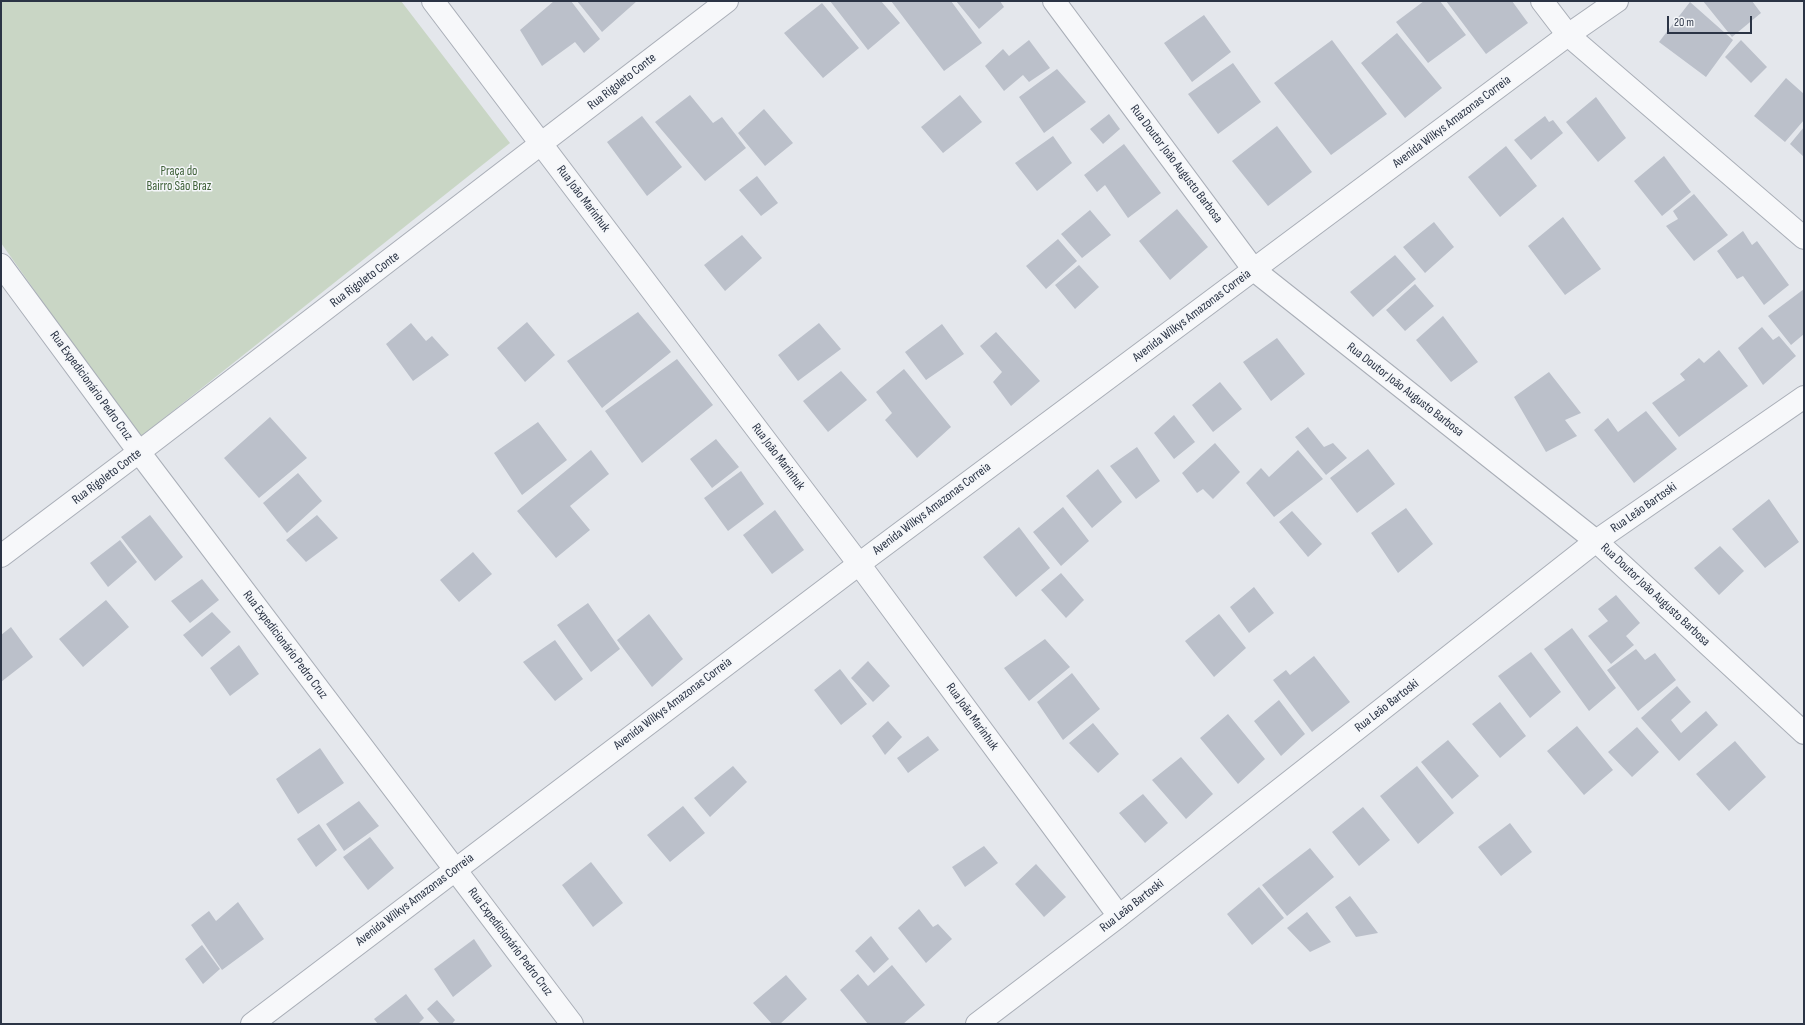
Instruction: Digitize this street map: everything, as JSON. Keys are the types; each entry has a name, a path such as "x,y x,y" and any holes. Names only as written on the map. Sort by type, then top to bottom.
{"street":[{"name":"Rua João Marinhuk","path":"433,1 859,564 1119,916"},
{"name":"Rua Rigoleto Conte","path":"1,556 140,452 726,1"},
{"name":"Rua Doutor João Augusto Barbosa","path":"1054,1 1254,270 1596,541 1804,733"},
{"path":"1542,1 1568,35 1804,238"},
{"name":"Avenida Wilkys Amazonas Correia","path":"252,1024 859,564 1568,35 1617,1"},
{"name":"Rua Expedicionário Pedro Cruz","path":"1,265 140,452 572,1024"},
{"name":"Rua Leão Bartoski","path":"977,1024 1119,916 1596,541 1804,397"}],"green space":[{"name":"Praça do Bairro São Braz","path":"1,1 401,1 510,143 139,438 1,243"}],"building":[{"path":"554,1 571,1 600,39 584,53 575,42 542,66 520,30"},
{"path":"577,1 637,1 602,32"},
{"path":"830,1 881,1 900,23 868,50"},
{"path":"891,1 951,1 982,43 944,71"},
{"path":"956,1 1000,1 1004,7 979,29"},
{"path":"1424,1 1440,1 1466,35 1428,63 1396,22"},
{"path":"1446,1 1512,1 1528,23 1486,54"},
{"path":"1703,1 1752,1 1761,13 1732,37"},
{"path":"1690,2 1733,40 1706,77 1659,42"},
{"path":"822,3 859,48 823,78 784,33"},
{"path":"1204,15 1231,52 1192,82 1164,43"},
{"path":"1397,33 1442,88 1405,118 1361,63"},
{"path":"1029,40 1050,68 1029,82 1023,75 1004,91 985,66 1003,49 1009,56"},
{"path":"1332,40 1387,114 1331,155 1274,83"},
{"path":"1741,40 1767,67 1751,83 1725,57"},
{"path":"1233,63 1261,102 1218,134 1188,94"},
{"path":"1057,69 1086,102 1044,133 1019,97"},
{"path":"1786,78 1804,94 1804,120 1785,142 1754,116"},
{"path":"690,95 713,123 722,117 746,148 705,181 655,122"},
{"path":"960,95 982,122 943,153 921,127"},
{"path":"1596,97 1626,138 1598,162 1566,122"},
{"path":"764,109 793,143 765,166 738,133"},
{"path":"1109,114 1120,129 1103,144 1090,129"},
{"path":"642,116 682,167 647,196 607,142"},
{"path":"1545,116 1549,122 1553,120 1563,133 1531,160 1514,140"},
{"path":"1277,126 1312,172 1268,206 1232,161"},
{"path":"1804,127 1804,157 1790,144"},
{"path":"1053,136 1072,163 1037,191 1015,163"},
{"path":"1124,144 1161,193 1128,218 1105,185 1097,192 1084,175"},
{"path":"1506,146 1537,186 1500,217 1468,177"},
{"path":"1664,156 1691,192 1662,216 1634,181"},
{"path":"757,176 778,203 761,216 739,190"},
{"path":"1694,194 1728,235 1694,261 1666,226 1678,219 1673,211"},
{"path":"1177,209 1208,247 1170,280 1139,241"},
{"path":"1090,210 1111,235 1082,258 1061,234"},
{"path":"1563,217 1601,269 1565,295 1528,246"},
{"path":"1434,222 1454,247 1425,273 1403,247"},
{"path":"1743,231 1752,245 1757,241 1789,285 1764,305 1743,276 1737,279 1717,251"},
{"path":"742,235 762,258 725,291 704,265"},
{"path":"1058,239 1077,261 1046,289 1026,266"},
{"path":"1395,255 1416,279 1373,317 1350,292"},
{"path":"1079,265 1099,287 1075,309 1055,285"},
{"path":"1415,284 1434,306 1405,331 1386,310"},
{"path":"1804,289 1804,334 1791,345 1768,316"},
{"path":"638,312 671,352 602,408 567,361"},
{"path":"1443,316 1478,362 1451,382 1416,340"},
{"path":"527,322 555,355 525,382 497,348"},
{"path":"411,323 426,341 432,336 449,355 413,381 386,344"},
{"path":"819,323 841,349 798,381 778,355"},
{"path":"942,324 964,354 926,380 905,352"},
{"path":"1762,327 1773,340 1779,336 1796,356 1763,385 1738,348"},
{"path":"996,332 1040,381 1011,406 993,382 1002,372 980,346"},
{"path":"1277,338 1305,374 1271,401 1243,362"},
{"path":"1719,350 1748,386 1679,437 1652,403 1685,380 1680,374 1699,358 1704,363"},
{"path":"677,359 713,405 642,463 605,411"},
{"path":"904,369 951,427 917,458 885,420 892,413 876,392"},
{"path":"841,371 867,400 828,432 803,401"},
{"path":"1549,372 1581,413 1565,420 1577,436 1546,452 1514,397"},
{"path":"1220,382 1242,409 1213,432 1192,405"},
{"path":"1646,411 1677,449 1634,483 1594,430 1608,418 1618,432"},
{"path":"1174,415 1195,442 1174,459 1154,433"},
{"path":"270,417 307,458 259,498 224,458"},
{"path":"538,422 567,460 522,495 494,453"},
{"path":"1308,427 1324,447 1333,443 1347,458 1326,475 1295,437"},
{"path":"716,439 739,467 712,488 690,459"},
{"path":"1215,443 1240,472 1213,499 1203,489 1197,493 1182,473"},
{"path":"1137,447 1160,481 1136,499 1110,466"},
{"path":"1368,449 1395,484 1357,513 1330,478"},
{"path":"591,450 609,474 570,506 590,530 556,558 517,511"},
{"path":"1298,450 1323,479 1274,517 1246,483 1261,468 1269,477"},
{"path":"1098,469 1122,502 1092,528 1066,496"},
{"path":"741,471 764,504 728,531 704,498"},
{"path":"298,473 322,501 287,533 263,503"},
{"path":"1769,499 1799,542 1765,568 1732,529"},
{"path":"1063,507 1089,541 1061,566 1033,532"},
{"path":"1406,508 1433,544 1398,573 1371,533"},
{"path":"775,510 804,550 772,574 743,535"},
{"path":"1292,511 1322,544 1308,557 1279,522"},
{"path":"150,515 183,557 155,581 121,537"},
{"path":"317,515 338,538 306,562 286,540"},
{"path":"1019,527 1050,568 1016,597 983,557"},
{"path":"120,540 137,562 108,587 90,563"},
{"path":"1720,546 1744,571 1719,595 1694,568"},
{"path":"473,552 492,574 459,602 440,580"},
{"path":"1061,573 1084,600 1066,618 1041,590"},
{"path":"202,579 219,600 190,623 171,601"},
{"path":"1254,587 1274,613 1249,633 1230,607"},
{"path":"1616,595 1640,623 1626,636 1634,645 1611,664 1588,636 1608,621 1598,609"},
{"path":"106,600 129,627 83,667 59,639"},
{"path":"588,603 620,649 591,672 557,625"},
{"path":"212,612 231,632 202,657 183,635"},
{"path":"649,614 683,659 652,687 617,640"},
{"path":"1219,614 1246,648 1214,677 1185,641"},
{"path":"11,627 33,657 1,682 1,635"},
{"path":"1572,628 1616,688 1589,711 1544,649"},
{"path":"1045,639 1070,667 1029,701 1004,668"},
{"path":"555,640 583,679 555,701 523,662"},
{"path":"239,645 259,674 230,696 210,668"},
{"path":"1636,649 1645,660 1655,653 1676,680 1638,711 1607,670"},
{"path":"1531,652 1561,692 1530,718 1498,676"},
{"path":"1314,656 1350,702 1312,732 1273,680 1286,670 1290,675"},
{"path":"868,661 890,686 873,702 851,678"},
{"path":"840,669 867,704 841,725 814,690"},
{"path":"1072,673 1100,709 1063,740 1037,702"},
{"path":"1677,686 1691,702 1671,720 1681,733 1706,711 1718,725 1679,761 1641,718"},
{"path":"1279,700 1305,734 1281,756 1254,721"},
{"path":"1500,702 1526,736 1500,758 1472,724"},
{"path":"1228,714 1265,759 1238,784 1200,738"},
{"path":"888,721 902,737 885,755 872,736"},
{"path":"1093,723 1119,754 1098,773 1069,743"},
{"path":"1577,726 1613,770 1584,795 1547,751"},
{"path":"1637,727 1659,752 1632,777 1608,752"},
{"path":"928,736 939,750 908,773 897,758"},
{"path":"1448,740 1479,776 1452,799 1421,762"},
{"path":"1735,741 1766,777 1729,811 1696,774"},
{"path":"320,748 344,783 298,814 276,779"},
{"path":"1181,757 1213,794 1186,819 1152,780"},
{"path":"733,766 747,782 710,817 694,798"},
{"path":"1417,766 1454,813 1418,844 1380,796"},
{"path":"1143,794 1168,823 1145,843 1119,813"},
{"path":"359,801 379,826 344,851 326,824"},
{"path":"683,806 705,833 670,862 647,835"},
{"path":"1363,807 1390,840 1359,866 1332,832"},
{"path":"1510,823 1532,852 1501,876 1478,847"},
{"path":"319,824 337,850 316,867 297,839"},
{"path":"370,837 394,868 368,890 343,857"},
{"path":"984,846 998,863 965,887 952,867"},
{"path":"1310,848 1334,877 1287,916 1262,885"},
{"path":"591,862 623,903 593,927 562,885"},
{"path":"1036,864 1066,897 1044,917 1015,884"},
{"path":"1259,887 1284,918 1252,945 1227,914"},
{"path":"1350,896 1378,933 1356,937 1335,907"},
{"path":"238,902 264,939 222,970 191,925 209,911 216,921"},
{"path":"919,909 933,927 938,924 952,939 926,963 898,928"},
{"path":"1307,912 1331,942 1310,952 1287,928"},
{"path":"871,936 889,959 874,973 855,951"},
{"path":"474,939 492,966 453,997 434,969"},
{"path":"202,945 220,969 203,984 185,959"},
{"path":"892,965 925,1005 903,1024 868,1024 840,990 858,974 868,986"},
{"path":"786,975 807,999 780,1024 772,1024 753,1003"},
{"path":"406,994 424,1018 418,1024 378,1024 374,1019"},
{"path":"437,1000 455,1020 452,1024 440,1024 427,1009"}]}
